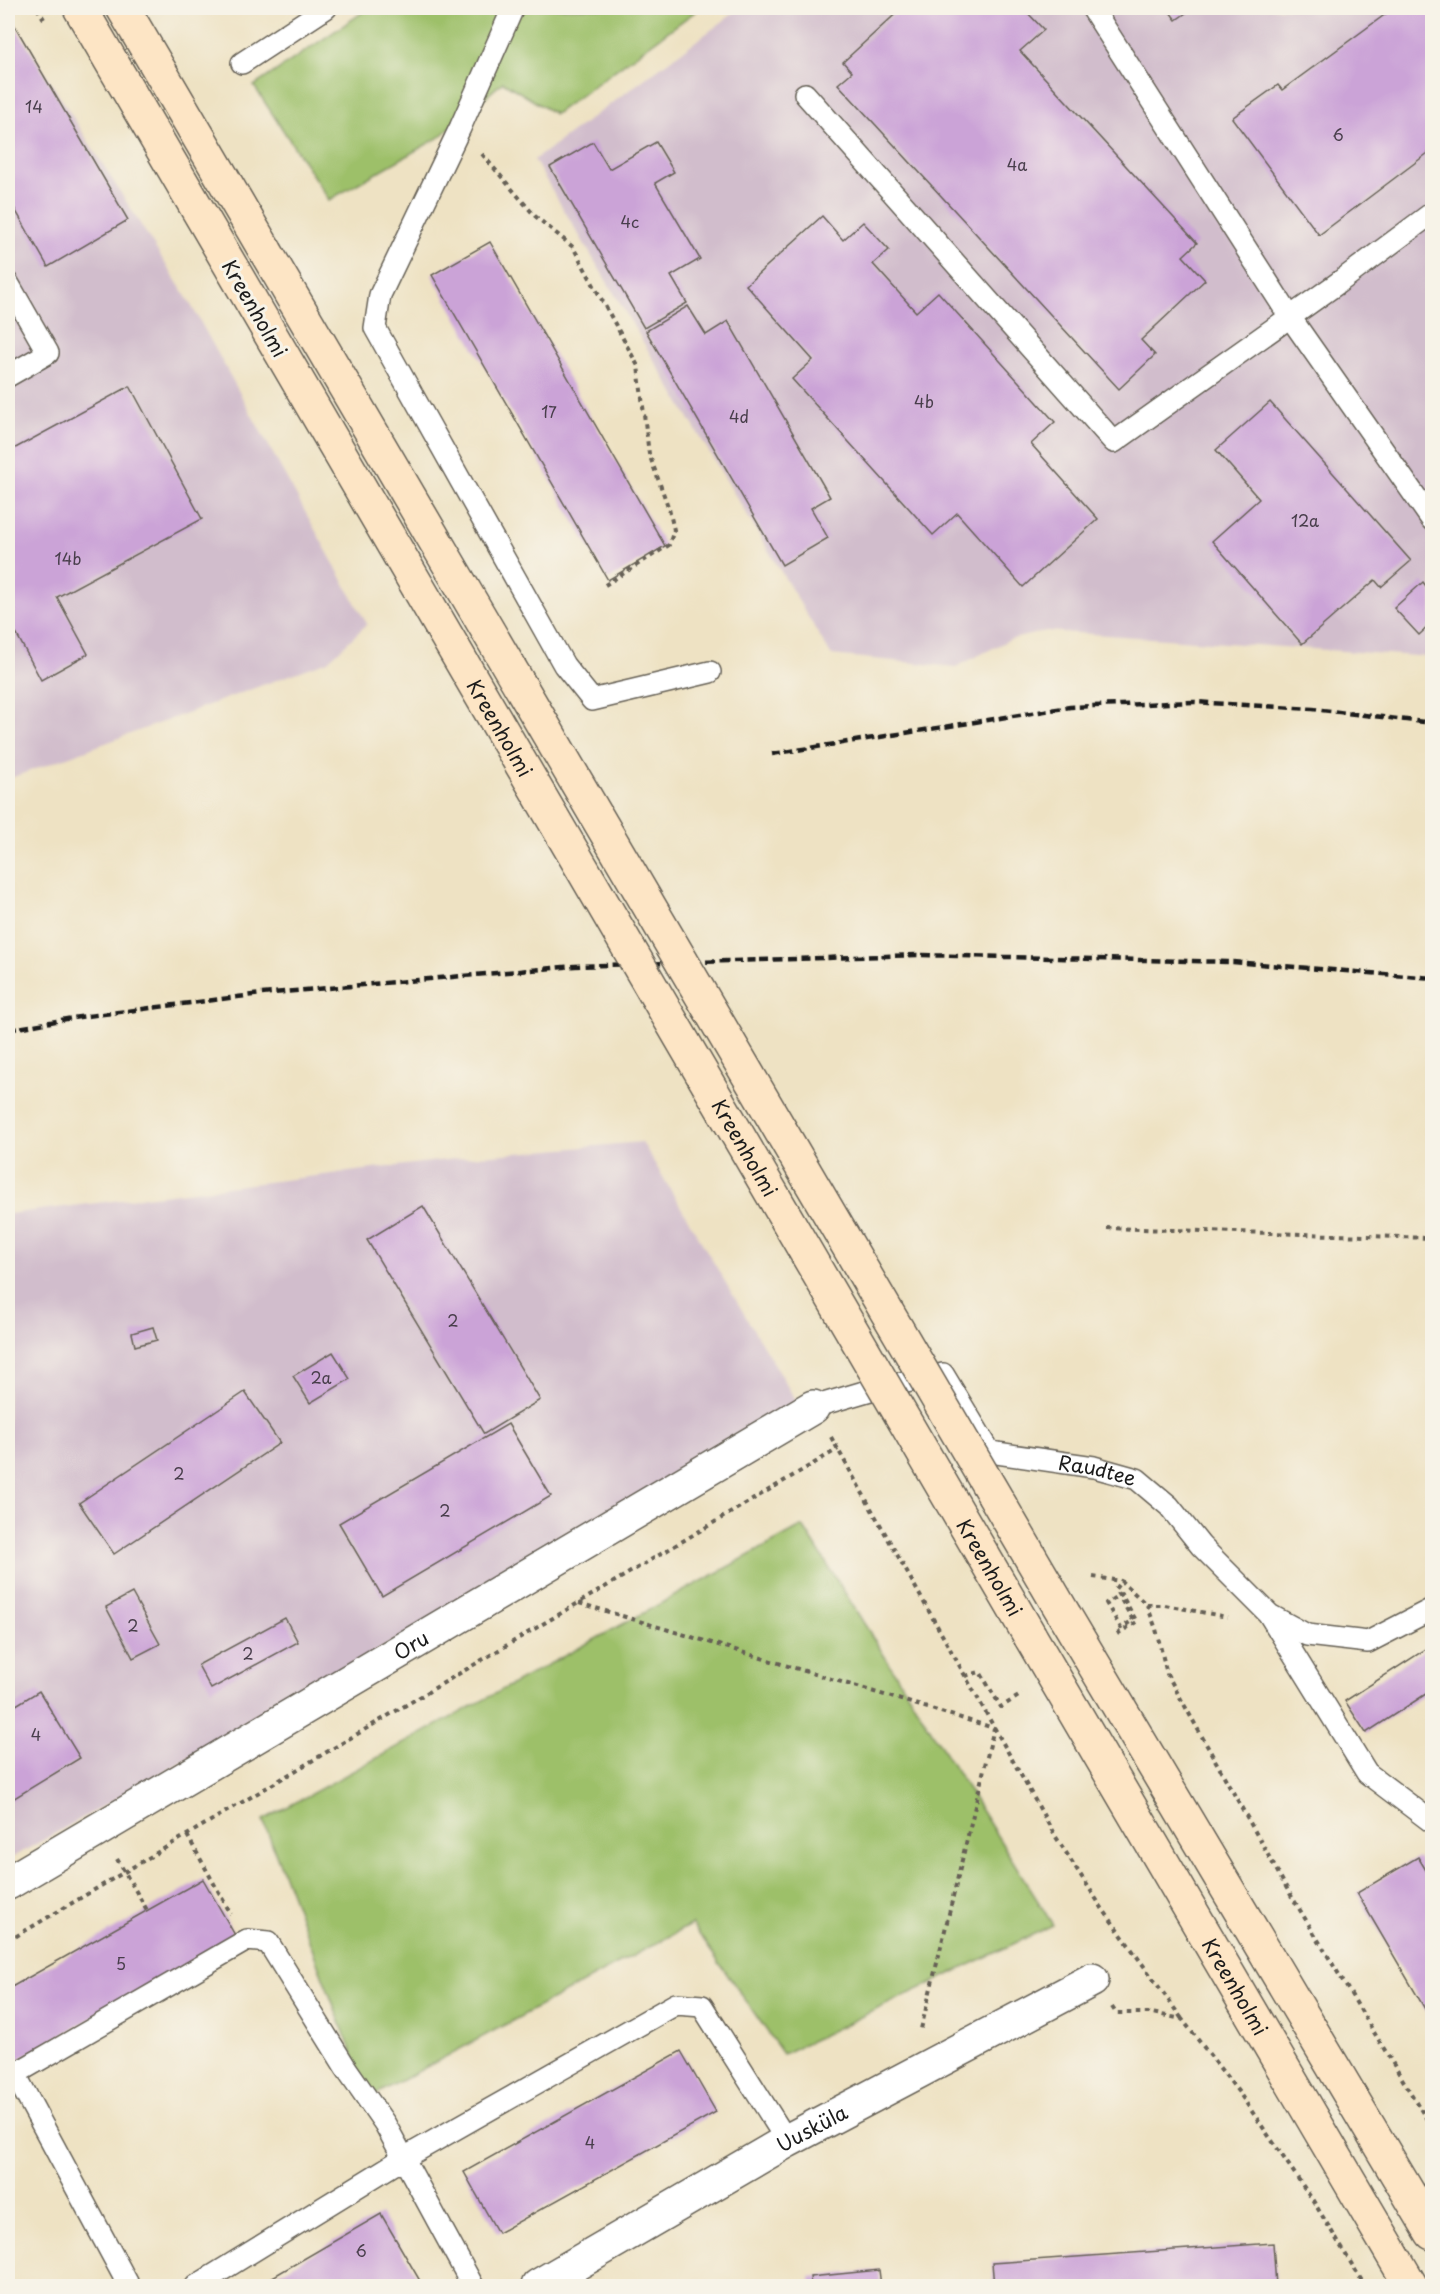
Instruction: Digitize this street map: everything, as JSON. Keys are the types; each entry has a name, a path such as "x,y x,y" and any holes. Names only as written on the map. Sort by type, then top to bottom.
{"main road":[{"name":"Kreenholmi","path":"80,8 1411,2286"},
{"name":"Kreenholmi","path":"123,8 1065,1616 1432,2233"}],"street":[{"name":"Oru","path":"8,1883 813,1407"},
{"name":"Uusküla","path":"538,2286 787,2141 1092,1980"}],"lane":[{"path":"242,63 326,8"},
{"path":"513,8 460,128 380,295 375,328 564,665 592,700 710,672"},
{"path":"1092,8 1290,317 1432,520"},
{"path":"805,94 1114,442 1432,213"},
{"path":"8,283 48,353 8,376"},
{"name":"Raudtee","path":"813,1407 874,1389 943,1374 990,1452 1094,1467 1137,1479 1169,1506 1201,1546 1273,1620 1307,1635 1368,1642 1432,1609"},
{"path":"1273,1620 1367,1773 1432,1822"},
{"path":"129,2286 11,2076 247,1940 268,1942 346,2068 385,2124 474,2286"},
{"path":"196,2286 404,2158 676,2004 702,2006 787,2141"}],"path":[{"path":"460,128 535,216 573,247 638,366 649,454 669,509 674,530 669,545 605,585"},
{"path":"1107,1228 1432,1238"},
{"path":"813,1407 1054,1834 1102,1908 1182,2019 1240,2094 1312,2199 1365,2286"},
{"path":"8,1941 838,1449"},
{"path":"1093,1577 1121,1581 1148,1605 1167,1674 1286,1887 1432,2128"},
{"path":"1121,1581 1115,1588 1121,1598 1133,1620 1121,1628 1106,1603 1113,1599 1121,1594 1137,1622"},
{"path":"578,1603 994,1728"},
{"path":"1148,1605 1165,1605 1273,1620"},
{"path":"965,1676 980,1672 1001,1707 1023,1693"},
{"path":"910,2075 994,1728"},
{"path":"100,1829 147,1911"},
{"path":"187,1835 247,1940"},
{"path":"1092,1980 1116,2013 1152,2013 1182,2019"}],"shaded area":[{"path":"741,8 1432,8 1432,657 1046,631 1009,640 956,667 831,655 534,160"},
{"path":"8,14 190,303 367,624 328,661 8,779"},
{"path":"642,1142 802,1411 8,1860 8,1214 470,1157"}],"green space":[{"path":"369,8 700,8 555,114 503,82 438,138 329,200 254,86"},
{"path":"803,1526 1053,1925 783,2054 692,1924 369,2098 263,1820"}],"building":[{"path":"902,8 1023,8 1044,30 1020,51 1197,243 1183,256 1205,280 1141,340 1155,355 1119,389 838,84 852,72 843,62"},
{"path":"1167,8 1193,8 1176,20"},
{"path":"1394,8 1432,8 1432,150 1319,235 1232,118 1278,85 1282,90"},
{"path":"8,14 128,220 48,267 8,197"},
{"path":"593,142 609,169 656,142 674,172 655,183 700,259 671,276 687,303 644,328 550,167"},
{"path":"822,216 843,240 863,222 889,250 873,264 916,312 938,292 1055,422 1031,444 1098,519 1023,587 957,513 933,535 792,379 813,360 746,285"},
{"path":"490,242 665,546 608,580 432,275"},
{"path":"688,306 706,335 728,321 830,497 811,508 828,538 782,565 646,331"},
{"path":"130,386 202,519 57,597 88,654 41,680 8,618 8,452"},
{"path":"1270,402 1411,561 1381,587 1375,580 1302,644 1212,541 1259,499 1216,450"},
{"path":"1423,582 1432,594 1432,623 1419,635 1394,608"},
{"path":"423,1206 540,1400 484,1434 367,1240"},
{"path":"153,1327 157,1340 135,1346 132,1333"},
{"path":"333,1352 350,1379 310,1403 293,1376"},
{"path":"245,1392 280,1443 114,1554 79,1503"},
{"path":"508,1424 551,1496 382,1596 339,1523"},
{"path":"132,1593 160,1644 133,1658 106,1607"},
{"path":"285,1618 298,1642 211,1689 198,1665"},
{"path":"1432,1645 1432,1690 1366,1733 1345,1701"},
{"path":"39,1691 80,1758 8,1802 8,1710"},
{"path":"1418,1857 1432,1880 1432,2021 1357,1893"},
{"path":"203,1879 236,1937 8,2065 8,1989"},
{"path":"681,2051 716,2112 498,2233 464,2172"},
{"path":"381,2214 423,2286 257,2286"},
{"path":"1273,2243 1276,2286 994,2286 992,2263"},
{"path":"879,2270 881,2286 811,2286 810,2277"}],"railway":[{"path":"772,754 1070,707 1194,702 1313,709 1432,723"},
{"path":"8,1030 72,1018 261,994 575,966 917,955 1233,962 1432,978"}]}
